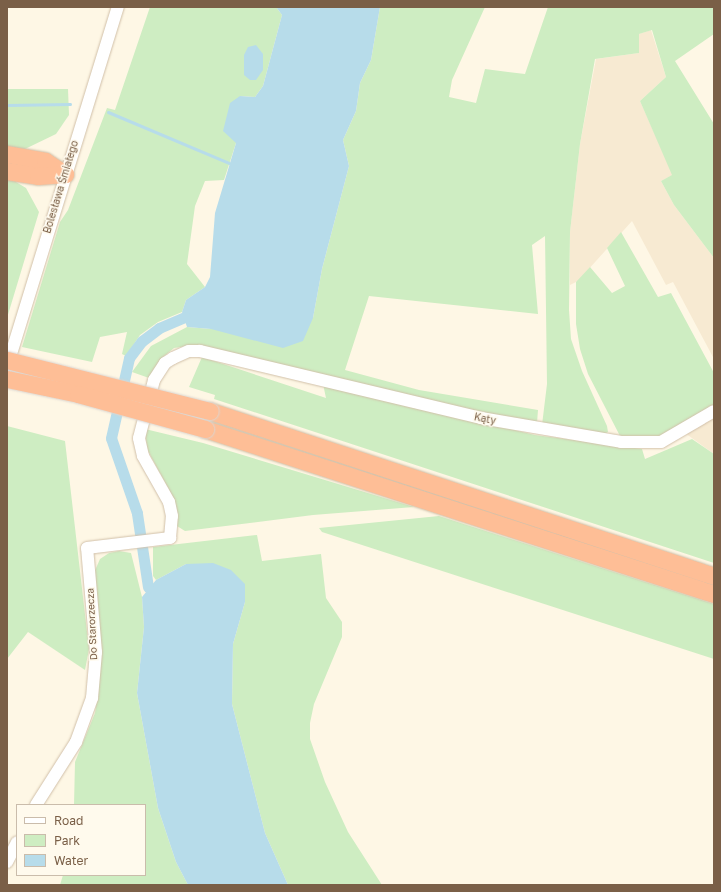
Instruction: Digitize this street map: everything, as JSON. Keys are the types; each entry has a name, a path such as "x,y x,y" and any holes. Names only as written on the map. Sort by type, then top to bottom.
{"highway":[{"path":"7,154 46,161 65,174"},
{"path":"7,171 38,176 65,174"},
{"path":"7,360 210,411 714,576"},
{"path":"7,379 93,398 205,429 714,594"}],"street":[{"name":"Bolesława Śmiałego","path":"7,367 65,174 118,7"},
{"name":"Kąty","path":"87,548 170,538 172,516 169,502 143,456 139,438 158,372 172,358 189,351 200,351 481,418 621,442 661,442 714,411"},
{"name":"Do Starorzecza","path":"37,804 76,742 92,698 96,652 87,548"},
{"path":"7,862 16,844"}],"shaded area":[{"path":"651,30 666,77 640,101 673,175 661,181 674,205 714,258 714,359 673,282 666,285 632,221 578,281 570,285 570,232 580,144 596,59 639,53 639,34"},
{"path":"714,415 714,454 685,433"}],"green space":[{"path":"150,7 276,7 282,15 263,86 255,97 240,96 236,143 224,180 205,181 195,206 187,264 205,287 186,300 182,312 158,322 140,335 126,356 122,354 127,332 100,337 92,362 22,347 60,222 68,210 107,108 115,110"},
{"path":"380,7 485,7 452,80 449,97 476,103 485,69 525,74 548,7 714,7 714,34 675,61 714,124 714,258 674,205 661,181 672,175 640,101 666,77 652,30 639,34 639,53 595,59 580,144 570,232 569,310 571,339 582,371 607,426 608,432 602,435 542,425 547,384 545,236 532,245 538,314 369,296 345,370 419,390 538,410 537,423 473,413 194,345 174,348 163,357 149,378 132,372 151,346 187,327 211,329 313,318 322,269 349,166 343,140 356,111 360,83 371,60"},
{"path":"7,89 68,89 69,115 56,134 25,149 7,148"},
{"path":"7,177 16,178 16,182 26,188 39,212 7,318"},
{"path":"621,232 658,297 671,293 714,373 714,407 665,437 620,436 588,374 580,349 576,324 576,282 590,267 612,293 625,286 607,248"},
{"path":"202,357 326,398 323,384 535,435 642,449 645,459 692,439 714,454 714,563 214,399 215,395 189,387"},
{"path":"7,426 65,441 89,649 85,670 28,632 7,659"},
{"path":"145,429 203,443 414,507 313,515 185,531 177,526 175,507 168,488 147,449"},
{"path":"439,516 714,604 714,659 322,532 319,528"},
{"path":"257,535 262,561 321,554 326,598 342,622 342,637 314,704 310,723 310,739 325,782 348,832 382,885 288,885 265,833 232,704 233,644 245,602 186,564 156,580 153,576 153,547"},
{"path":"119,551 131,553 142,597 144,627 137,693 158,808 176,862 188,885 60,885 63,876 146,876 146,804 74,804 75,762 95,713 99,686 93,575 100,559 109,553"}],"water":[{"path":"276,7 380,7 371,60 360,83 356,111 343,140 349,166 322,269 313,318 303,341 283,348 211,329 187,327 182,312 186,300 205,287 210,277 215,213 236,143 223,131 230,103 240,96 255,97 263,86 282,15"},
{"path":"256,45 263,54 263,70 256,80 250,80 244,75 244,55 248,47"},
{"path":"213,563 231,570 245,584 245,602 233,644 232,704 265,833 288,885 188,885 176,862 158,808 137,693 144,627 142,597 156,580 186,564"}],"waterway":[{"path":"7,105 70,104"},
{"path":"108,112 229,163"},
{"path":"148,587 137,513 111,438 129,358 142,341 159,328 185,317"}]}
